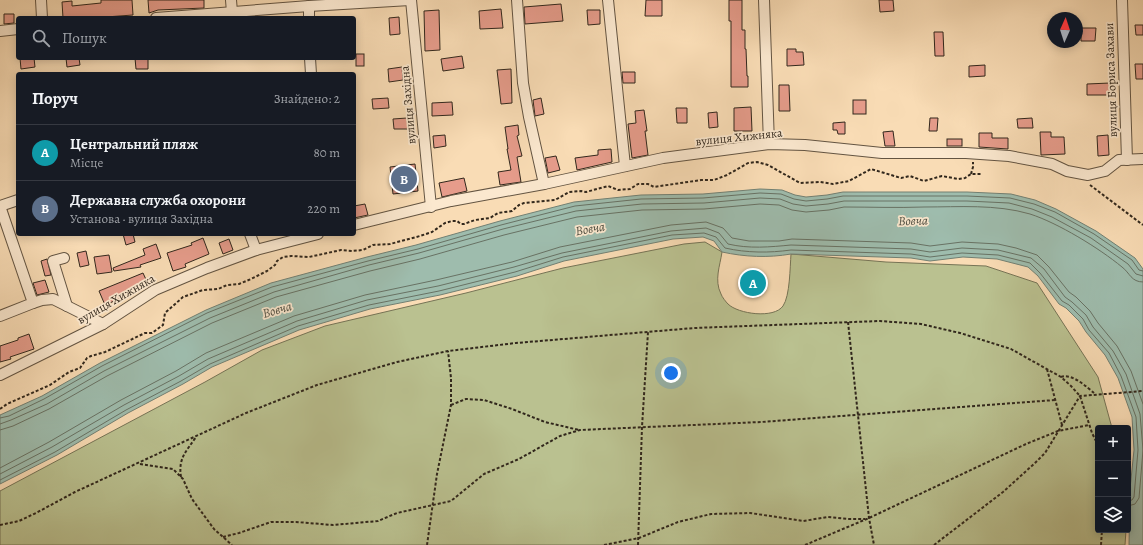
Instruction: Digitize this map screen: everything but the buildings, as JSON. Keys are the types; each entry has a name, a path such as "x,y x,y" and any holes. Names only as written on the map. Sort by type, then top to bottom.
{"street":[{"path":"41,0 42,16"},
{"path":"231,0 232,12"},
{"path":"181,16 232,12 281,4 309,6 411,0"},
{"name":"вулиця Західна","path":"411,0 430,207"},
{"path":"517,0 523,83 544,184"},
{"path":"608,0 625,166"},
{"path":"764,0 770,144"},
{"name":"вулиця Бориса Захави","path":"1122,0 1127,160"},
{"path":"309,6 309,16"},
{"path":"0,31 16,29"},
{"path":"310,60 310,72"},
{"name":"вулиця Хижняка","path":"356,225 451,201 544,184 663,158 770,144 805,145 882,153 966,153 1010,156 1052,164 1067,171 1088,175 1105,171 1119,160 1143,159"},
{"path":"16,201 0,206 33,303"},
{"path":"251,236 256,250"},
{"name":"вулиця Хижняка","path":"0,375 103,324 156,290 207,268 256,250 310,236"},
{"path":"64,258 53,261 67,306"},
{"path":"0,316 42,300 53,299 103,324"}],"path":[{"path":"0,409 7,404 50,385 69,372 80,368 87,358 105,352 145,333 155,331 163,325 165,313 183,297 203,290 218,289 227,285 239,284 267,271 275,266 277,261 283,257 309,257 341,250 363,250 373,245 390,244 432,232 452,221 457,221 464,224 475,220 490,218 498,213 512,211 524,203 555,200 569,192 580,190 586,192 608,186 618,190 630,189 638,184 648,184 654,187 661,187 701,180 714,180 727,175 748,163 758,162 768,165 800,183 820,182 833,184 849,181 871,169 901,178 910,176 924,180 942,176 958,179 965,178 971,174 982,174"},
{"path":"1086,182 1143,225"},
{"path":"0,525 19,521 30,516 75,492 246,413 317,385 397,362 448,351 516,343 694,328 880,321 921,324 960,333 1011,349 1061,377 1080,396 1089,425 1095,438"},
{"path":"848,322 869,518 874,545"},
{"path":"638,545 642,427 648,332"},
{"path":"427,545 451,404 451,378 448,351"},
{"path":"1047,369 1062,425"},
{"path":"1061,377 1069,377 1083,384 1096,394"},
{"path":"1080,396 1143,391"},
{"path":"934,545 1003,492 1045,453 1080,396"},
{"path":"451,404 466,399 484,400 545,422 580,430"},
{"path":"223,537 271,522 296,522 333,525 378,520 397,513 451,501 484,474 519,459 560,436 580,430 761,422 1055,400"},
{"path":"804,545 869,518 1026,444 1058,431 1089,425"},
{"path":"196,436 183,455 179,467 182,479 192,499 214,529 232,545"},
{"path":"138,464 173,469 182,479"},
{"path":"604,545 639,538 678,522 711,514 750,513 803,521 828,517 848,520 869,518"},
{"path":"1102,533 1102,545"}],"green space":[{"path":"705,242 722,252 718,273 718,284 721,294 728,304 733,307 756,314 772,313 783,306 788,289 791,254 886,262 986,266 1037,283 1098,377 1111,425 1095,425 1095,533 1126,533 1125,545 0,545 0,491 262,350 325,326 466,293 563,268 684,244"}],"water":[{"name":"Вовча","path":"760,189 782,190 806,197 843,192 967,192 1011,194 1035,200 1056,209 1096,231 1135,258 1143,269 1143,545 1129,545 1129,533 1131,533 1131,479 1134,450 1132,417 1118,378 1105,355 1079,321 1066,308 1059,304 1038,276 1028,267 997,259 963,257 930,261 911,258 791,254 774,256 748,256 722,252 714,241 703,237 673,239 564,261 517,276 440,295 370,309 299,330 212,367 128,413 57,455 0,484 0,415 42,396 100,363 206,310 271,283 574,202 641,195 703,194"}],"place":[{"name":"Державна служба охорони","path":"404,179"},
{"name":"Центральний пляж","path":"753,283"}]}
